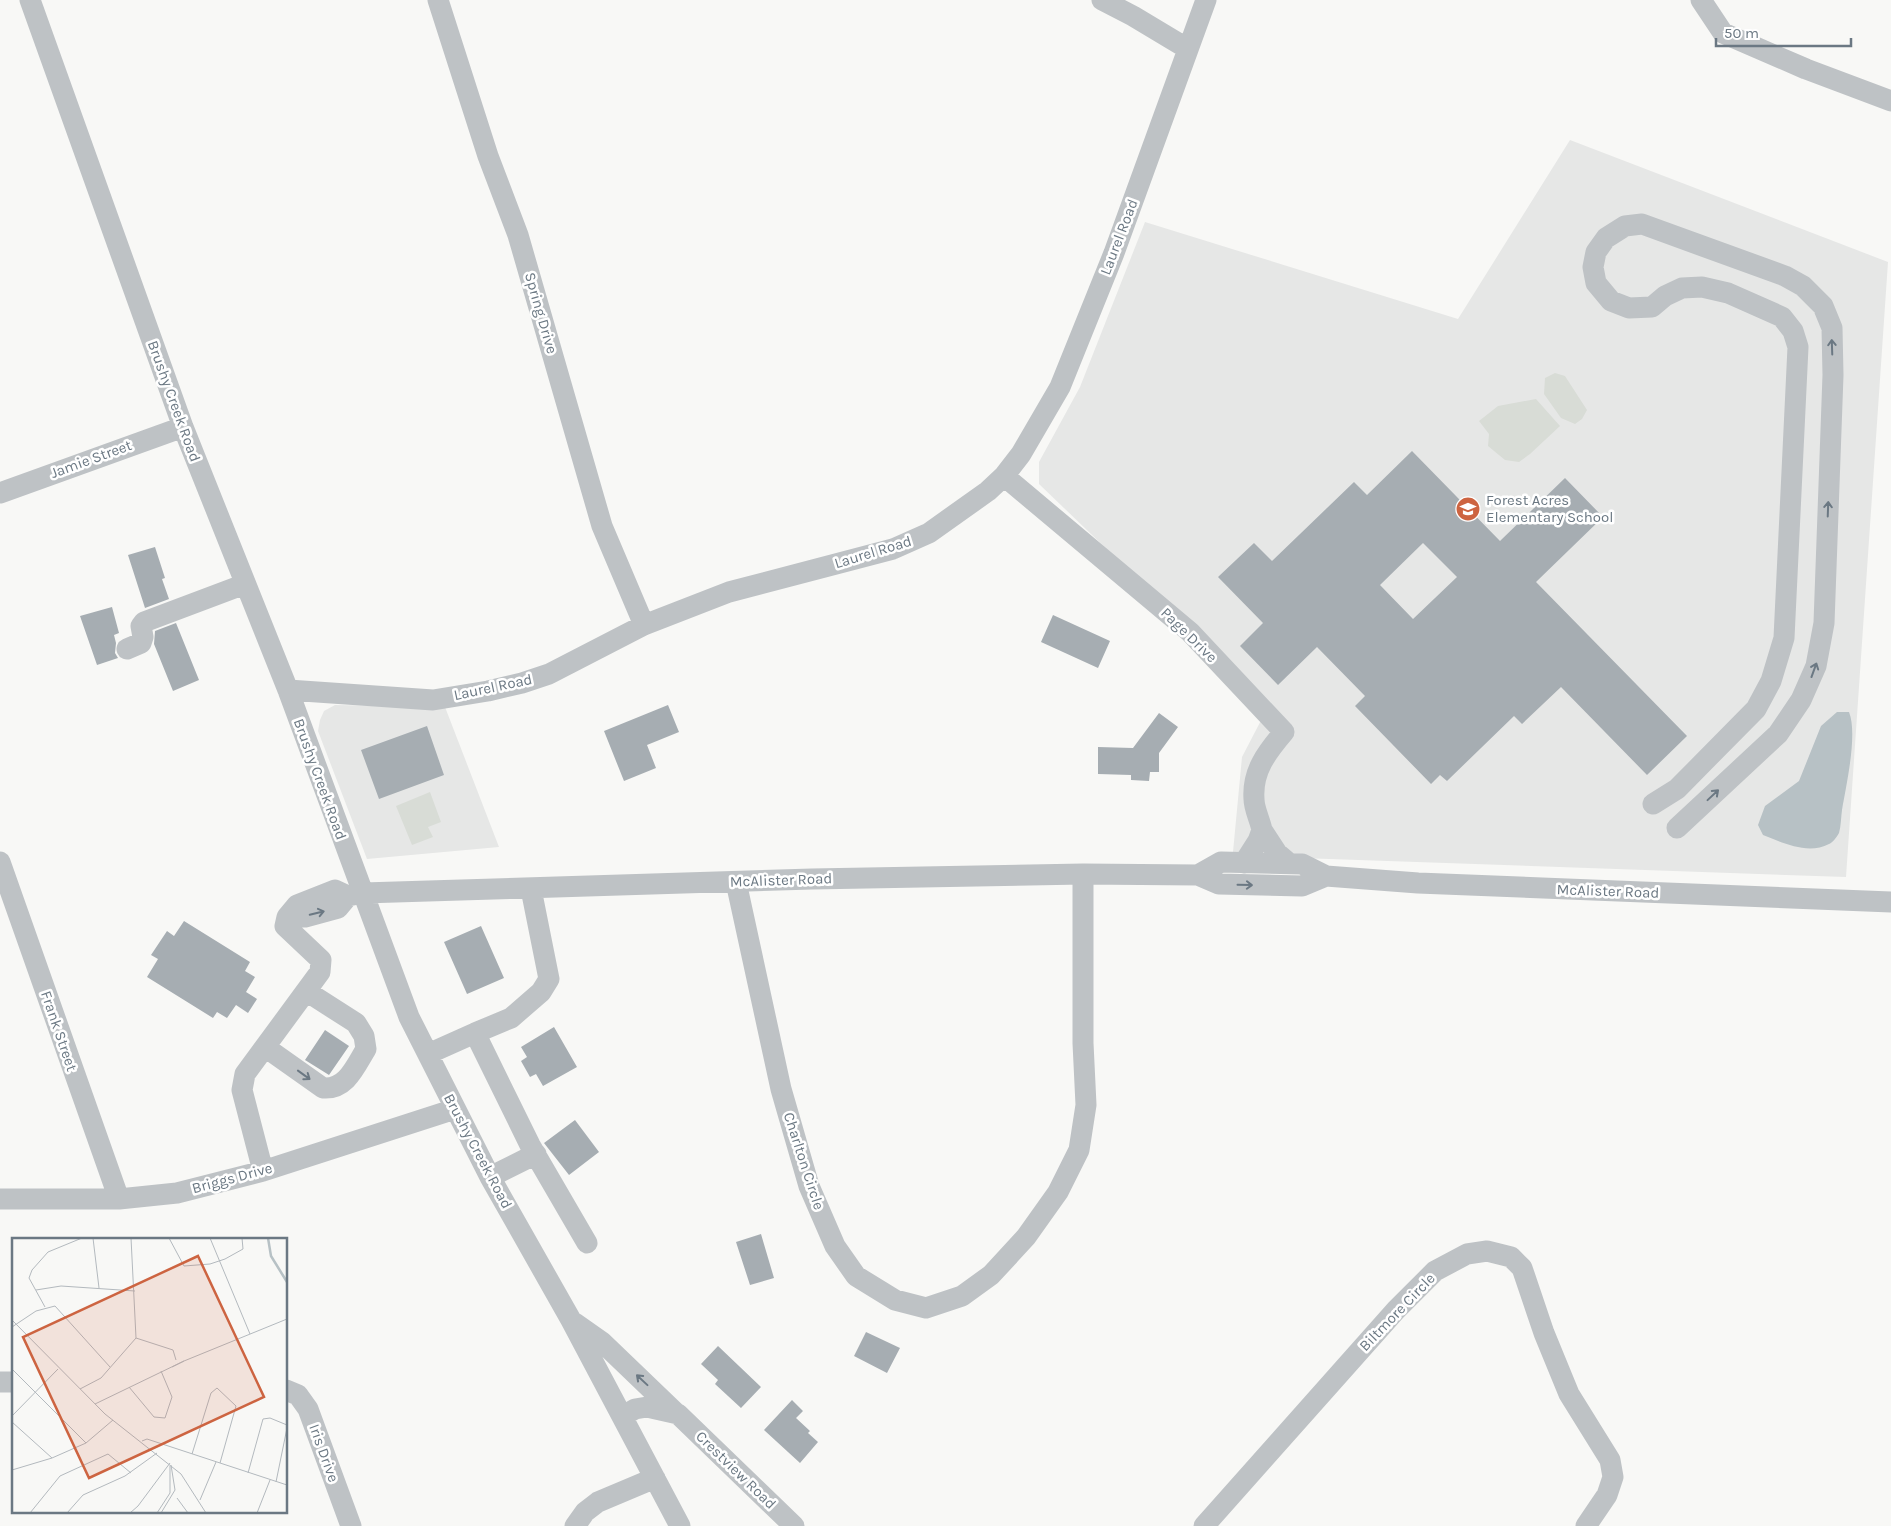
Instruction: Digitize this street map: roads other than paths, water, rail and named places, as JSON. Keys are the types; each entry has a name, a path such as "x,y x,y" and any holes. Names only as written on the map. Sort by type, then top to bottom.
{"street":[{"name":"Brushy Creek Road","path":"30,0 183,427 288,690 356,895 409,1016 455,1109 490,1177 623,1416 680,1526"},
{"name":"Spring Drive","path":"438,0 488,156 518,235 602,526 644,625"},
{"path":"1102,0 1188,49"},
{"name":"Laurel Road","path":"288,690 433,700 488,691 549,674 644,625 729,592 893,548 929,533 988,490 1004,476 1021,454 1060,387 1114,253 1206,0"},
{"path":"1701,0 1723,33 1806,69 1891,100"},
{"path":"1653,804 1678,789 1756,709 1771,682 1779,660 1784,638 1798,347 1793,331 1782,317 1728,293 1702,287 1682,288 1665,296 1652,307 1629,308 1611,301 1596,283 1593,267 1596,252 1606,238 1625,226 1642,224 1785,276 1804,286 1822,306 1832,328 1833,375 1824,623 1816,666 1801,700 1778,734 1677,828"},
{"name":"Jamie Street","path":"0,493 183,427"},
{"name":"Page Drive","path":"1004,476 1190,632 1284,732 1267,752 1256,772 1254,800 1262,830 1278,853 1290,864"},
{"path":"128,649 140,643 143,636 140,626 144,622 245,584"},
{"path":"1244,863 1258,841 1262,830"},
{"name":"Frank Street","path":"0,862 119,1199"},
{"name":"McAlister Road","path":"1198,875 1221,862 1302,864 1326,876 1428,884 1891,902"},
{"name":"McAlister Road","path":"306,991 320,972 321,960 285,926 287,917 297,904 335,890 356,895 736,882 1083,874 1198,875 1219,884 1302,886 1326,876"},
{"name":"Charlton Circle","path":"736,882 781,1088 809,1186 835,1246 856,1276 895,1300 926,1308 962,1296 990,1275 1026,1237 1058,1192 1079,1150 1086,1105 1083,1043 1083,874"},
{"path":"428,1054 511,1018 541,992 549,978 531,889"},
{"path":"263,1171 242,1090 245,1074 265,1046 306,991 356,1023 364,1036 366,1049 344,1083 333,1089 323,1088 265,1046"},
{"path":"475,1033 536,1154 587,1243"},
{"name":"Briggs Drive","path":"0,1199 119,1199 177,1192 263,1171 455,1109"},
{"path":"490,1177 536,1154"},
{"name":"Biltmore Circle","path":"1204,1526 1396,1310 1436,1271 1467,1254 1488,1250 1511,1257 1522,1268 1544,1333 1569,1394 1610,1460 1613,1477 1607,1495 1586,1526"},
{"name":"Crestview Road","path":"571,1320 602,1342 794,1526"},
{"name":"Iris Drive","path":"288,1391 298,1395 308,1410 351,1526"},
{"path":"623,1416 634,1409 647,1407 678,1414"},
{"path":"575,1526 585,1512 598,1502 655,1478"}],"place":[{"name":"Forest Acres Elementary School","path":"1468,509"}]}
